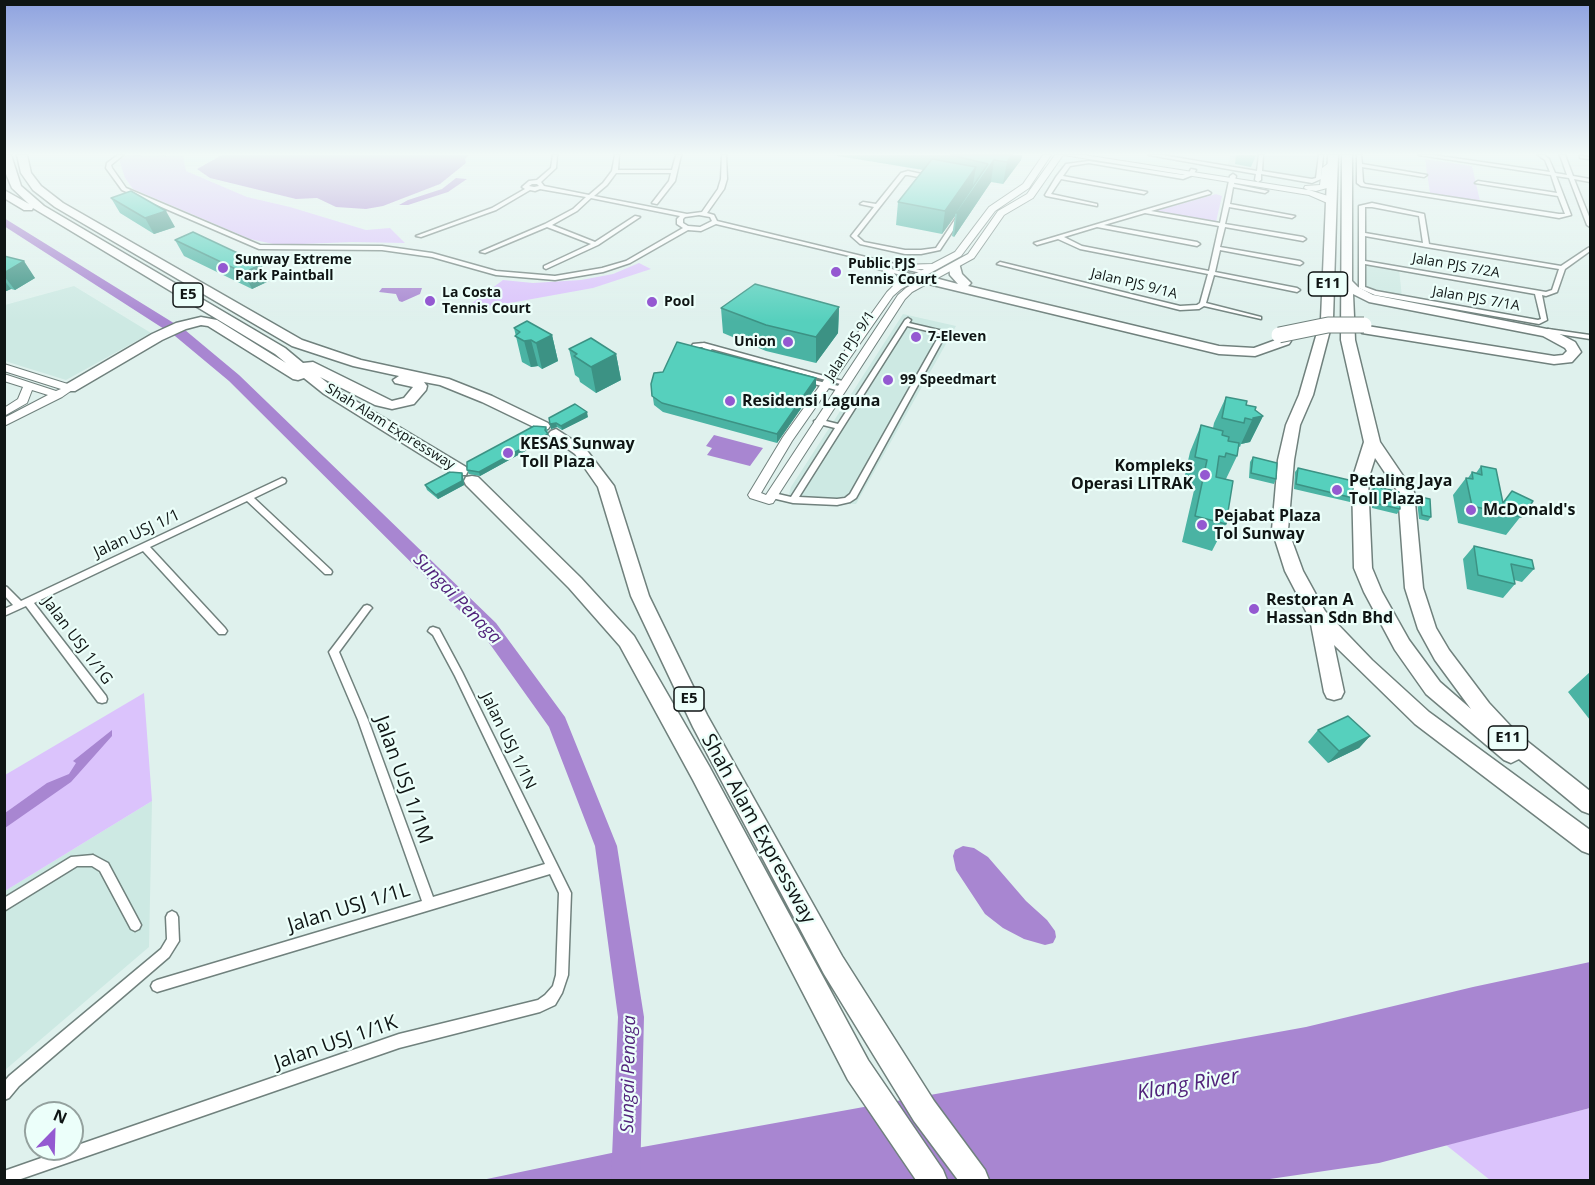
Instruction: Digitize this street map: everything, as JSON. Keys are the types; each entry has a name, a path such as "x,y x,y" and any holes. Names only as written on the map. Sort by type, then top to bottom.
{"highway":[{"path":"32,210 95,240"},
{"name":"Shah Alam Expressway","path":"46,210 280,351 329,391 466,476 575,583 627,641 701,773 858,1070 933,1180"},
{"name":"Shah Alam Expressway","path":"68,210 311,350 433,379 487,399 549,430 580,451 606,486 645,606 700,721 833,965 924,1111 975,1180"},
{"name":"E11","path":"1332,210 1327,319 1306,395 1293,425 1286,460 1280,530 1305,595 1318,616 1365,665 1422,718 1586,831"},
{"name":"E11","path":"1347,210 1348,340 1372,441 1406,492 1414,588 1427,629 1442,656 1482,709 1511,740 1590,804"},
{"path":"955,266 958,284"},
{"path":"929,274 958,284 1219,350 1255,352 1281,338 1313,332 1366,327 1406,329 1542,353 1556,352 1560,348 1548,338 1529,332 1374,304 1360,304 1348,309"},
{"path":"1346,281 1354,290 1369,298 1533,329 1564,340 1570,345 1573,355 1562,360 1544,359 1366,327"},
{"path":"904,288 958,284"},
{"path":"64,392 157,337 181,326 201,321 212,323 291,374 329,391"},
{"path":"1444,340 1485,352 1545,364 1569,364 1590,345"},
{"path":"280,351 380,402 400,404 409,401 419,390 420,386 416,382 353,368 311,350"},
{"name":"E11","path":"1372,441 1360,480 1363,568 1381,609 1402,645 1433,688 1586,831"},
{"path":"1318,616 1334,692"}],"main road":[{"path":"929,274 962,250 991,210"},
{"path":"929,274 955,266 971,255 1001,213 1006,210"},
{"path":"902,267 922,267 929,274"},
{"path":"886,269 904,288"},
{"name":"Jalan PJS 9/1","path":"904,288 771,496 754,495 787,440 873,316 904,288 929,274"},
{"path":"4,367 64,392"},
{"path":"4,377 64,392"},
{"path":"9,411 27,395 29,385"},
{"path":"4,423 64,392"}],"street":[{"path":"172,210 246,243 267,248 382,248 432,255 496,273 555,278 603,270 628,262 687,228 709,227 886,269 929,274"},
{"path":"419,236 490,210"},
{"path":"483,252 547,225 571,210"},
{"path":"640,210 680,219 686,215"},
{"path":"659,210 686,215 704,213 712,216 716,222 929,274"},
{"path":"874,210 854,236 862,243 905,252 921,252 938,249 963,210"},
{"path":"1037,243 1149,210"},
{"path":"1203,304 1225,210"},
{"path":"1258,210 1292,216"},
{"path":"1362,210 1362,262"},
{"path":"1403,210 1422,215 1426,245"},
{"path":"1526,210 1565,216 1568,215 1566,210"},
{"path":"1584,210 1590,225"},
{"path":"1143,212 1303,239"},
{"path":"546,267 596,244 637,217"},
{"path":"680,219 680,224 687,228"},
{"path":"709,227 716,222"},
{"path":"547,225 596,244"},
{"path":"1096,226 1197,244"},
{"path":"1361,234 1562,268 1590,249"},
{"path":"1059,237 1080,247 1297,290"},
{"path":"1217,248 1300,263"},
{"name":"Jalan PJS 7/2A","path":"1362,262 1546,294 1555,291 1562,268"},
{"name":"Jalan PJS 7/1A","path":"1362,262 1362,288 1375,293 1539,322 1544,320 1538,292"},
{"name":"Jalan PJS 9/1A","path":"1000,264 1180,308 1194,308 1203,304 1259,318"},
{"path":"771,496 793,500 837,502 853,496 943,334 907,322 793,500"},
{"path":"1533,329 1569,336 1590,345"},
{"path":"826,382 707,346 708,350 702,353 842,386"},
{"path":"818,422 840,427"},
{"name":"Jalan USJ 1/1","path":"4,613 282,481"},
{"path":"248,497 328,572"},
{"path":"144,547 222,631"},
{"name":"Jalan USJ 1/1G","path":"4,589 24,604 102,699"},
{"name":"Jalan USJ 1/1M","path":"367,609 334,652 363,720 429,904"},
{"name":"Jalan USJ 1/1N","path":"433,631 436,632 459,675 553,867"},
{"path":"4,905 75,861 93,860 100,863 135,925"},
{"name":"Jalan USJ 1/1L","path":"157,986 553,867"},
{"name":"Jalan USJ 1/1K","path":"4,1178 399,1041 540,1006 550,1000 558,989 561,975 565,893 553,867"},
{"path":"4,1094 14,1081 165,953 173,941 172,917"}],"shaded area":[{"path":"183,210 301,210 366,230 390,228 405,243 352,242 278,245 250,239"},
{"path":"1159,210 1219,210 1216,222 1153,212"},
{"path":"639,263 651,269 593,288 460,312 503,280 533,283 581,280 613,274"},
{"path":"1365,263 1399,269 1402,297 1366,289"},
{"path":"74,286 151,333 66,380 5,361 5,305"},
{"path":"903,314 956,326 856,504 787,502 791,487"},
{"path":"144,693 152,801 5,891 5,775"},
{"path":"152,801 149,947 5,1070 5,891"},
{"path":"1590,1108 1590,1180 1490,1180 1446,1145"}],"water":[{"path":"382,288 422,288 420,294 402,302 396,294 379,292"},
{"path":"714,435 763,448 750,466 707,455 712,448 706,446"},
{"path":"112,730 112,736 71,782 5,828 5,813 47,783 69,774 76,763 73,761"},
{"path":"963,846 974,848 988,857 1026,901 1047,920 1055,931 1056,937 1053,943 1045,945 1024,939 1003,928 985,914 956,870 953,856 955,850"},
{"name":"Klang River","path":"1590,962 1590,1108 1379,1163 1263,1180 482,1180 626,1150 1306,1027"}],"building":[{"path":"132,210 166,211 145,218"},
{"path":"193,232 261,264 244,273 175,240"},
{"path":"4,256 24,261 4,273"},
{"path":"755,284 839,307 816,337 766,325 721,308"},
{"path":"527,321 552,335 536,343 531,340 524,341 515,336 520,332 514,328"},
{"path":"591,338 616,354 591,367 574,356 577,354 569,349"},
{"name":"Residensi Laguna","path":"677,342 816,378 777,434 662,403 652,396 651,384 654,373 663,372"},
{"path":"1226,397 1247,401 1246,405 1256,407 1255,410 1263,416 1253,418 1253,420 1245,418 1244,423 1222,418"},
{"path":"575,404 587,412 561,426 556,423 550,424 549,418"},
{"path":"1201,425 1223,431 1222,435 1229,437 1228,441 1239,443 1237,456 1226,453 1225,457 1219,456 1216,477 1233,481 1226,524 1195,516 1207,460 1195,457"},
{"path":"534,426 546,427 548,434 479,472 467,470 467,462"},
{"path":"1253,457 1277,463 1276,479 1251,473"},
{"path":"1481,466 1496,469 1503,503 1512,491 1533,501 1527,510 1518,508 1521,517 1472,506 1466,478 1473,479 1472,472 1482,475"},
{"path":"1298,468 1353,481 1353,498 1296,484"},
{"path":"450,472 462,473 462,481 436,495 425,485"},
{"path":"1374,486 1399,492 1400,509 1374,503"},
{"path":"1420,497 1430,499 1431,517 1422,515"},
{"path":"1474,546 1532,560 1534,569 1511,564 1515,584 1478,575"},
{"path":"1348,716 1370,736 1339,751 1318,730"}],"waterway":[{"name":"Sungai Penaga","path":"4,221 180,333 234,378 489,628 558,723 606,846 631,1017 626,1180"}],"place":[{"name":"Sunway Extreme Park Paintball","path":"223,268"},
{"name":"Public PJS Tennis Court","path":"836,272"},
{"name":"La Costa Tennis Court","path":"430,301"},
{"name":"Pool","path":"652,302"},
{"name":"7-Eleven","path":"916,337"},
{"name":"Union","path":"788,342"},
{"name":"99 Speedmart","path":"888,380"},
{"name":"Residensi Laguna","path":"730,401"},
{"name":"KESAS Sunway Toll Plaza","path":"508,453"},
{"name":"Kompleks Operasi LITRAK","path":"1205,475"},
{"name":"Petaling Jaya Toll Plaza","path":"1337,490"},
{"name":"McDonald's","path":"1471,510"},
{"name":"Pejabat Plaza Tol Sunway","path":"1202,525"},
{"name":"Restoran A Hassan Sdn Bhd","path":"1254,609"}]}
